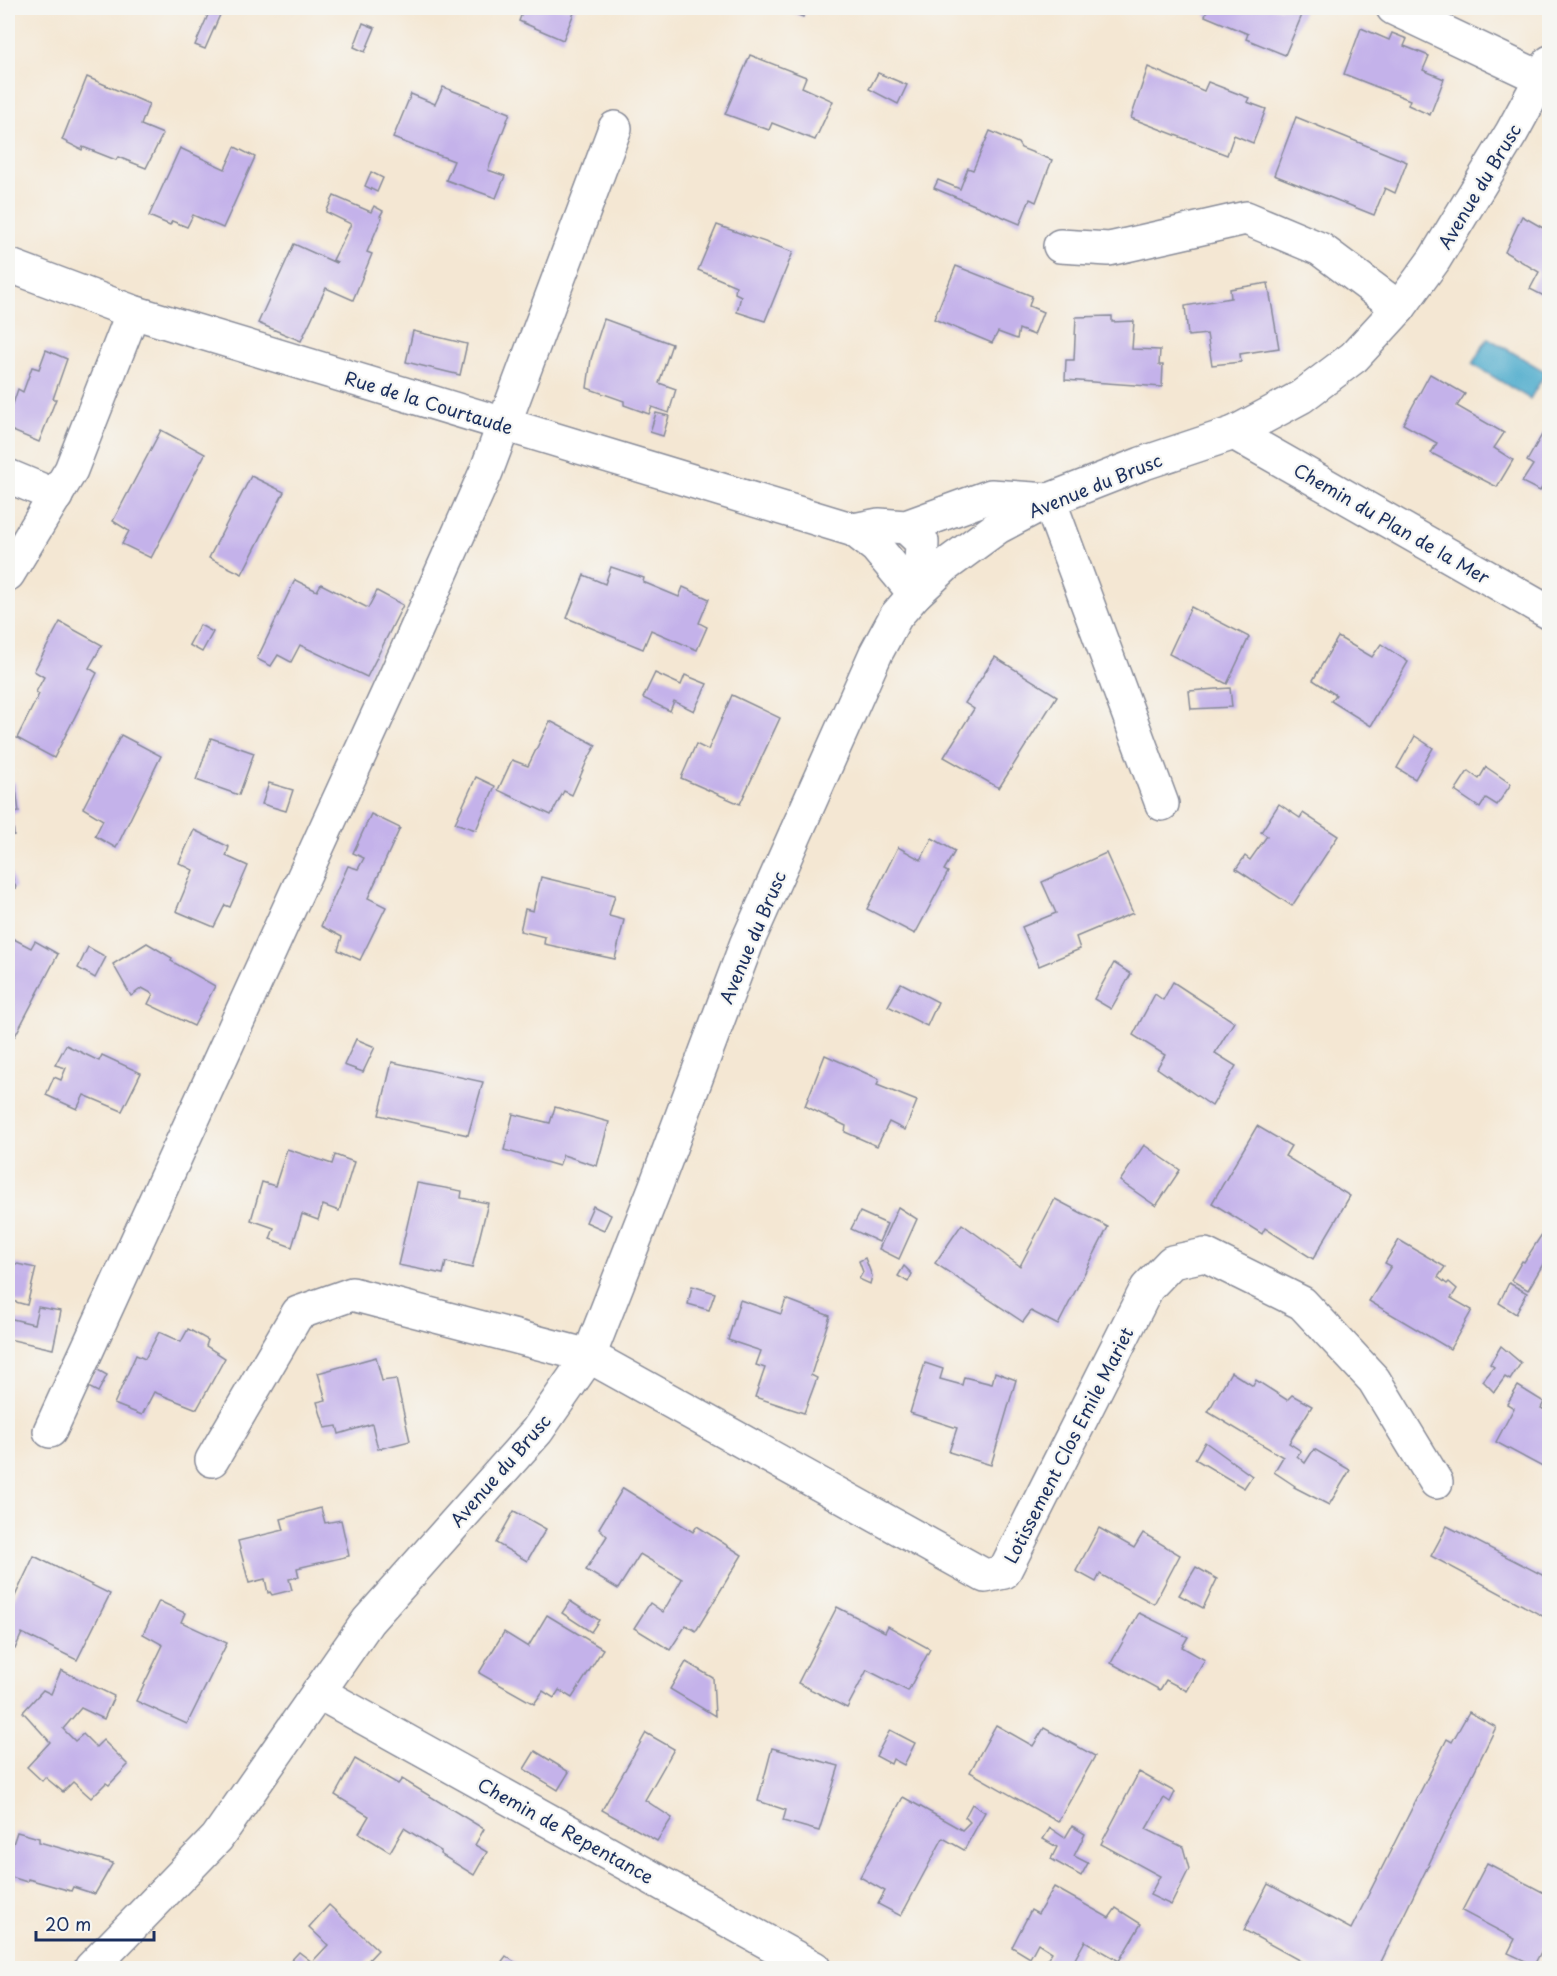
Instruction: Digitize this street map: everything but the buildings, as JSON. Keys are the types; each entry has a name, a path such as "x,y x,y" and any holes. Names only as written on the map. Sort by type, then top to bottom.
{"street":[{"path":"1393,8 1545,70"},
{"name":"Avenue du Brusc","path":"91,1968 217,1838 368,1621 537,1431 589,1356 746,945 876,653 896,616 915,594 946,565 998,527 1049,500 1141,464 1234,433 1301,397 1354,357 1398,308 1434,260 1545,70"},
{"path":"50,1431 397,673 486,472 615,128"},
{"path":"1060,246 1109,249 1246,218 1320,249 1398,308"},
{"name":"Rue de la Courtaude","path":"8,265 133,312 854,530 876,547 915,594"},
{"path":"8,574 71,470 133,312"},
{"name":"Chemin du Plan de la Mer","path":"1234,433 1550,613"},
{"path":"8,476 56,496"},
{"name":"Rue de la Courtaude","path":"854,530 879,525 906,526 991,496 1049,500"},
{"path":"1049,500 1162,804"},
{"path":"906,526 922,542 921,565 915,594"},
{"name":"Lotissement Clos Emile Mariet","path":"589,1356 985,1576 1004,1572 1147,1288 1172,1262 1205,1255 1302,1303 1374,1380 1436,1482"},
{"path":"212,1460 298,1313 352,1294 589,1356"},
{"name":"Chemin de Repentance","path":"318,1692 814,1968"}],"water":[{"path":"1488,338 1546,372 1530,399 1472,364"}]}
